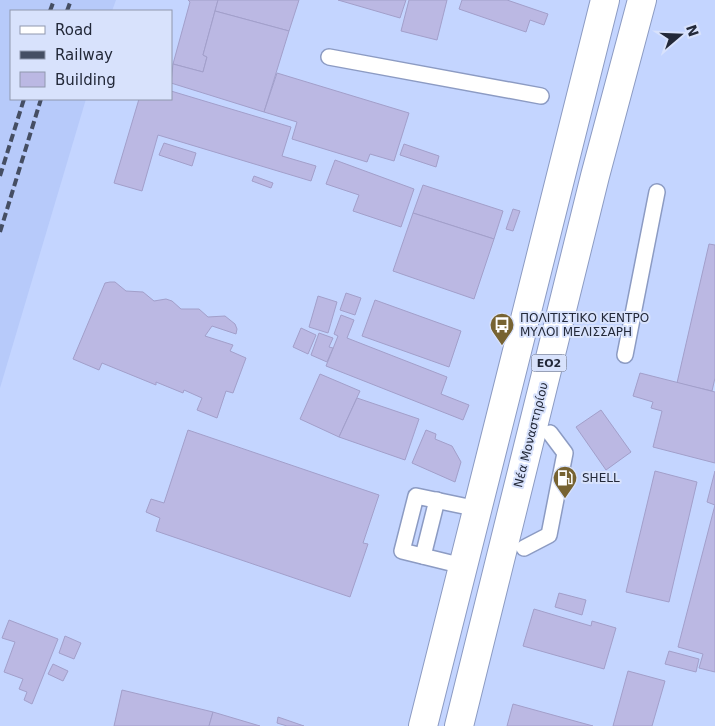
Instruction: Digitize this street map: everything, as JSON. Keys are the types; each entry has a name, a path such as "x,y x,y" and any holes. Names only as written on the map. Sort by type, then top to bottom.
{"main road":[{"name":"ΕΟ2","path":"423,726 605,0"},
{"name":"Νέα Μοναστηρίου","path":"459,726 590,195 642,0"}],"lane":[{"path":"329,57 541,96"},
{"path":"626,355 657,192"},
{"path":"524,548 549,535 564,453 550,433"},
{"path":"464,566 402,551 406,533 416,496 478,509"},
{"path":"423,556 437,500"}],"shaded area":[{"path":"0,0 116,0 112,10 10,10 10,100 86,100 0,388"}],"building":[{"path":"188,0 218,0 203,55 207,57 203,72 173,64 190,2"},
{"path":"218,0 299,0 289,31 215,11"},
{"path":"338,0 406,0 400,18"},
{"path":"409,0 447,0 437,40 401,31"},
{"path":"462,0 507,0 548,14 544,25 530,20 526,32 459,9"},
{"path":"215,11 289,31 264,112 172,83 173,64 203,72 207,57 203,55"},
{"path":"277,73 409,113 394,161 370,154 367,162 292,139 297,122 264,112"},
{"path":"172,91 291,127 282,156 316,166 311,181 158,135 142,191 114,183 139,100 172,100"},
{"path":"164,143 196,153 192,166 159,155"},
{"path":"404,144 439,156 436,167 400,155"},
{"path":"335,160 414,189 401,227 353,211 359,195 326,184"},
{"path":"254,176 273,183 271,188 252,181"},
{"path":"423,185 503,211 494,239 413,213"},
{"path":"513,209 520,211 513,231 506,229"},
{"path":"413,213 494,239 474,299 393,271"},
{"path":"709,244 715,245 715,378 712,391 677,383"},
{"path":"115,282 126,291 143,292 154,301 166,299 172,301 181,309 199,309 208,317 225,316 235,324 236,334 212,326 205,336 233,345 230,351 246,358 233,393 226,391 217,418 197,410 202,398 184,390 183,393 156,382 156,385 102,363 99,370 73,359 105,283"},
{"path":"346,293 361,298 355,315 340,310"},
{"path":"318,296 337,302 328,333 309,327"},
{"path":"375,300 461,331 449,367 362,336"},
{"path":"341,315 354,320 347,338 447,377 441,394 469,405 463,420 326,366 338,336 334,334"},
{"path":"301,328 316,335 308,354 293,347"},
{"path":"319,333 333,338 329,347 333,348 327,362 311,355"},
{"path":"640,373 715,392 715,463 653,447 662,411 651,408 653,402 633,396"},
{"path":"320,374 360,391 339,437 300,419"},
{"path":"357,398 419,419 405,460 339,437"},
{"path":"601,410 631,452 606,470 576,427"},
{"path":"188,430 379,495 363,543 368,544 350,597 156,531 160,518 146,512 151,499 164,503"},
{"path":"426,430 436,434 435,439 452,446 461,462 455,482 412,463"},
{"path":"655,471 697,482 669,602 626,592"},
{"path":"715,471 715,505 707,502"},
{"path":"715,505 715,672 699,668 703,654 678,647"},
{"path":"559,593 586,600 582,615 555,607"},
{"path":"534,609 591,626 592,621 616,628 604,669 523,646"},
{"path":"9,620 58,639 32,704 24,700 27,692 19,689 23,679 4,672 15,642 2,638"},
{"path":"65,636 81,643 74,659 59,653"},
{"path":"669,651 699,659 696,672 665,664"},
{"path":"53,664 68,671 63,681 48,674"},
{"path":"628,671 665,681 652,726 613,726"},
{"path":"122,690 213,712 209,726 114,726"},
{"path":"513,704 593,726 507,726"},
{"path":"213,712 260,726 209,726"},
{"path":"278,717 304,726 287,726 277,723"}],"railway":[{"path":"50,10 54,0"},
{"path":"67,10 71,0"},
{"path":"0,176 24,100"},
{"path":"0,232 41,100"}],"place":[{"name":"ΠΟΛΙΤΙΣΤΙΚΟ ΚΕΝΤΡΟ ΜΥΛΟΙ ΜΕΛΙΣΣΑΡΗ","path":"502,346"},
{"name":"SHELL","path":"565,499"}]}
